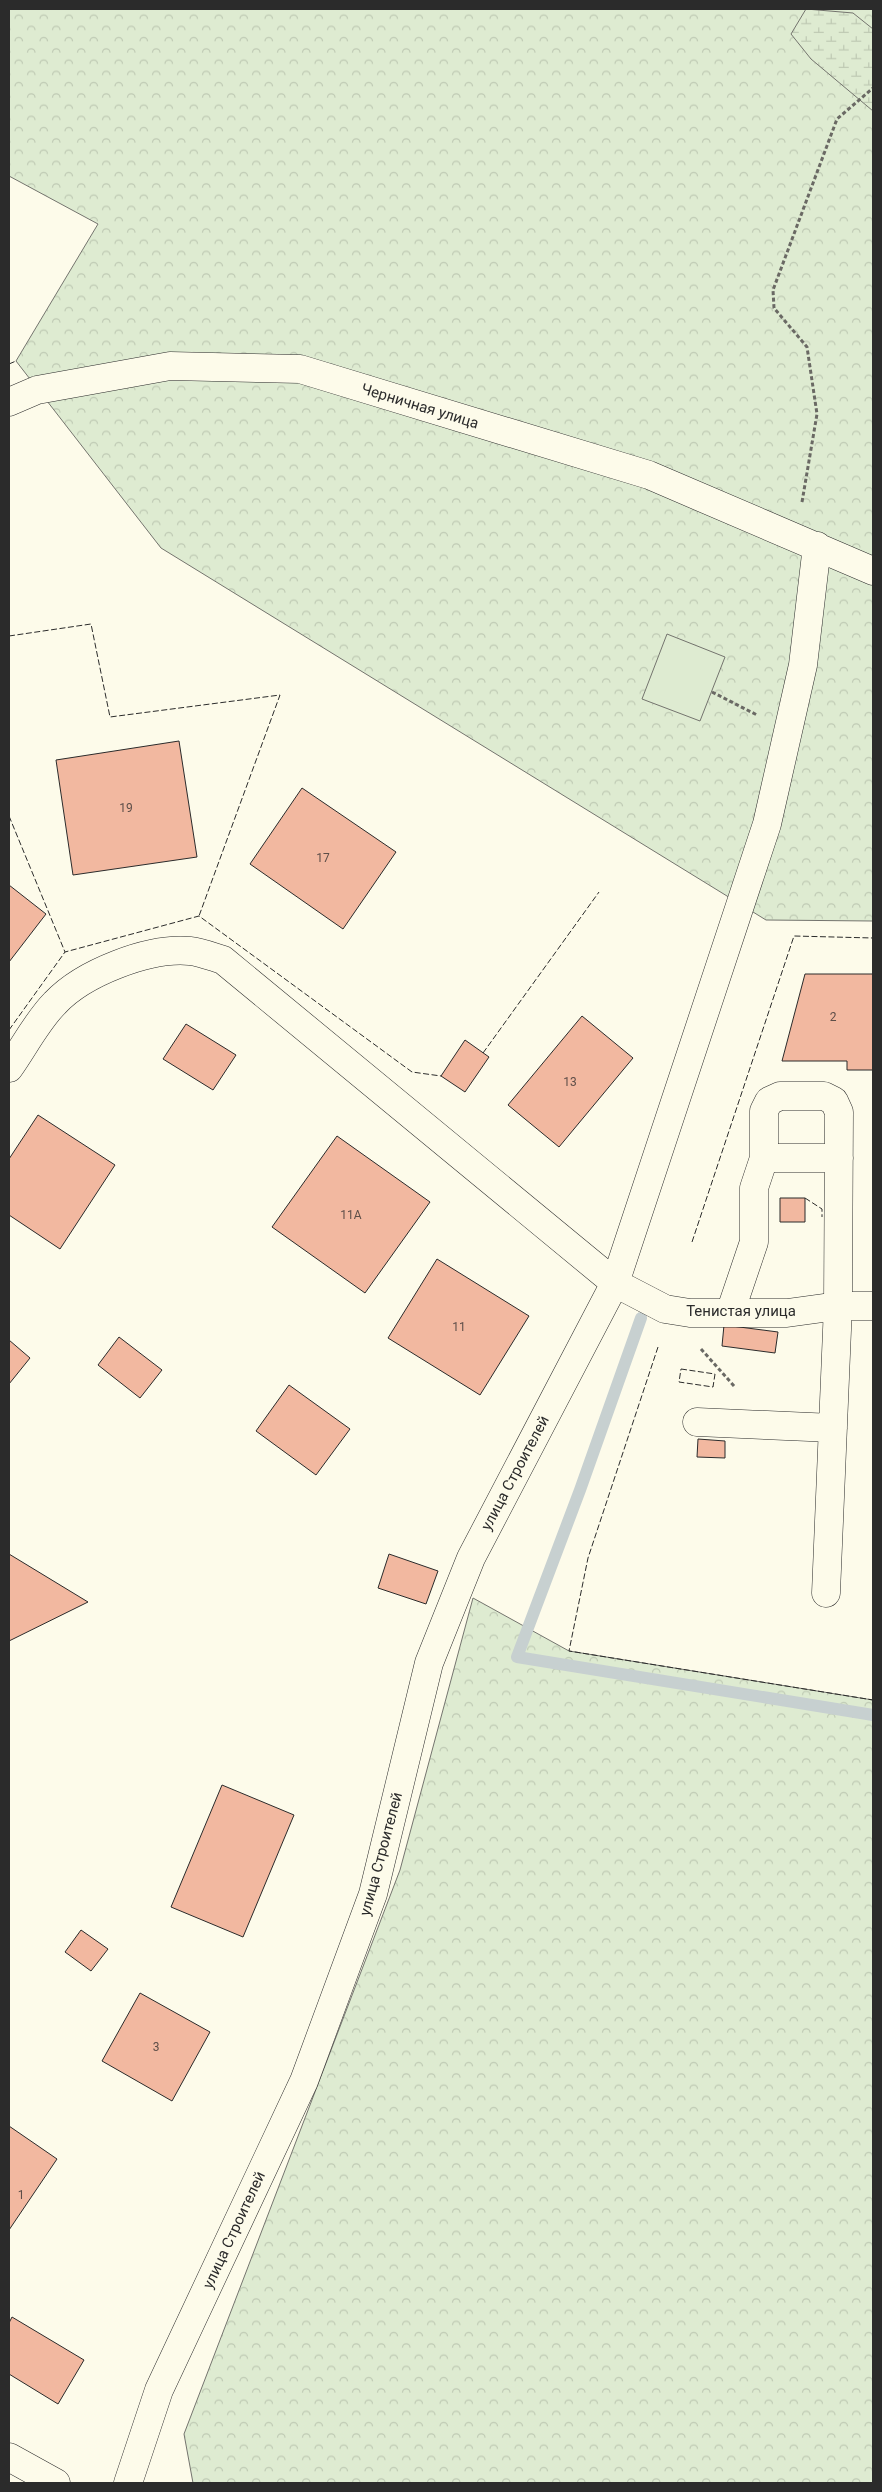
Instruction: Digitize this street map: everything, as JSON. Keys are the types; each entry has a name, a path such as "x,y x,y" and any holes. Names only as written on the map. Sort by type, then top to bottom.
{"street":[{"name":"Черничная улица","path":"9,402 37,390 170,366 300,370 649,475 873,571"},
{"name":"улица Строителей","path":"128,2483 159,2390 304,2081 325,2025 373,1894 429,1663 471,1558 615,1283 767,824 803,665 817,546"},
{"name":"Тенистая улица","path":"9,1068 55,1002 87,978 118,962 159,954 190,951 224,960 615,1283 665,1309 690,1313 786,1313 838,1306 873,1306"},
{"path":"730,1313 754,1242 754,1188 764,1158 764,1111 769,1101 780,1096 824,1096 834,1101 839,1112 838,1306 826,1593"},
{"path":"764,1158 839,1158"},
{"path":"697,1422 833,1428"},
{"path":"9,2457 56,2483"}],"path":[{"path":"817,546 802,504 817,414 807,348 774,308 773,290 837,119 873,88"},
{"path":"712,692 788,732"},
{"path":"690,1313 700,1348 768,1425"}],"green space":[{"path":"9,9 873,9 873,921 766,920 161,548 16,361 98,224 9,176"},
{"path":"806,9 853,13 873,29 873,111 811,59 791,34"},
{"path":"667,634 725,657 700,721 642,699"},
{"path":"473,1598 569,1651 873,1700 873,2483 193,2483 184,2434 400,1870"}],"building":[{"path":"179,741 197,857 73,875 56,760"},
{"path":"302,788 396,852 343,929 250,864"},
{"path":"9,885 46,914 9,962"},
{"path":"805,974 873,974 873,1070 847,1070 847,1061 782,1061"},
{"path":"582,1016 633,1058 559,1147 508,1105"},
{"path":"186,1024 236,1055 213,1090 163,1059"},
{"path":"465,1040 489,1057 465,1092 441,1076"},
{"path":"38,1115 115,1165 60,1249 9,1215 9,1159"},
{"path":"337,1136 430,1202 365,1293 272,1227"},
{"path":"780,1198 805,1198 805,1222 780,1222"},
{"path":"437,1259 529,1316 480,1395 388,1338"},
{"path":"724,1325 778,1332 775,1353 722,1346"},
{"path":"119,1337 162,1370 140,1398 98,1365"},
{"path":"9,1340 30,1358 9,1384"},
{"path":"289,1385 350,1429 316,1475 256,1431"},
{"path":"698,1439 725,1441 725,1458 697,1457"},
{"path":"9,1554 88,1602 9,1641"},
{"path":"389,1554 438,1571 426,1604 378,1588"},
{"path":"222,1785 294,1815 243,1937 171,1907"},
{"path":"81,1930 108,1949 91,1971 65,1952"},
{"path":"140,1993 210,2032 172,2101 102,2061"},
{"path":"9,2126 57,2159 9,2230"},
{"path":"12,2317 84,2360 58,2404 9,2374 9,2323"}],"waterway":[{"path":"641,1318 580,1490 517,1657 873,1715"}],"fence":[{"path":"9,364 16,361"},
{"path":"9,636 91,624 110,717 280,695 199,916"},
{"path":"9,816 65,952"},
{"path":"483,1053 599,892"},
{"path":"9,1030 65,952 199,916 412,1072 441,1076"},
{"path":"692,1242 794,936 873,938"},
{"path":"805,1198 822,1209 822,1217"},
{"path":"658,1347 588,1558 569,1651 873,1700"},
{"path":"681,1369 715,1374 713,1387 679,1382 681,1369"}]}
